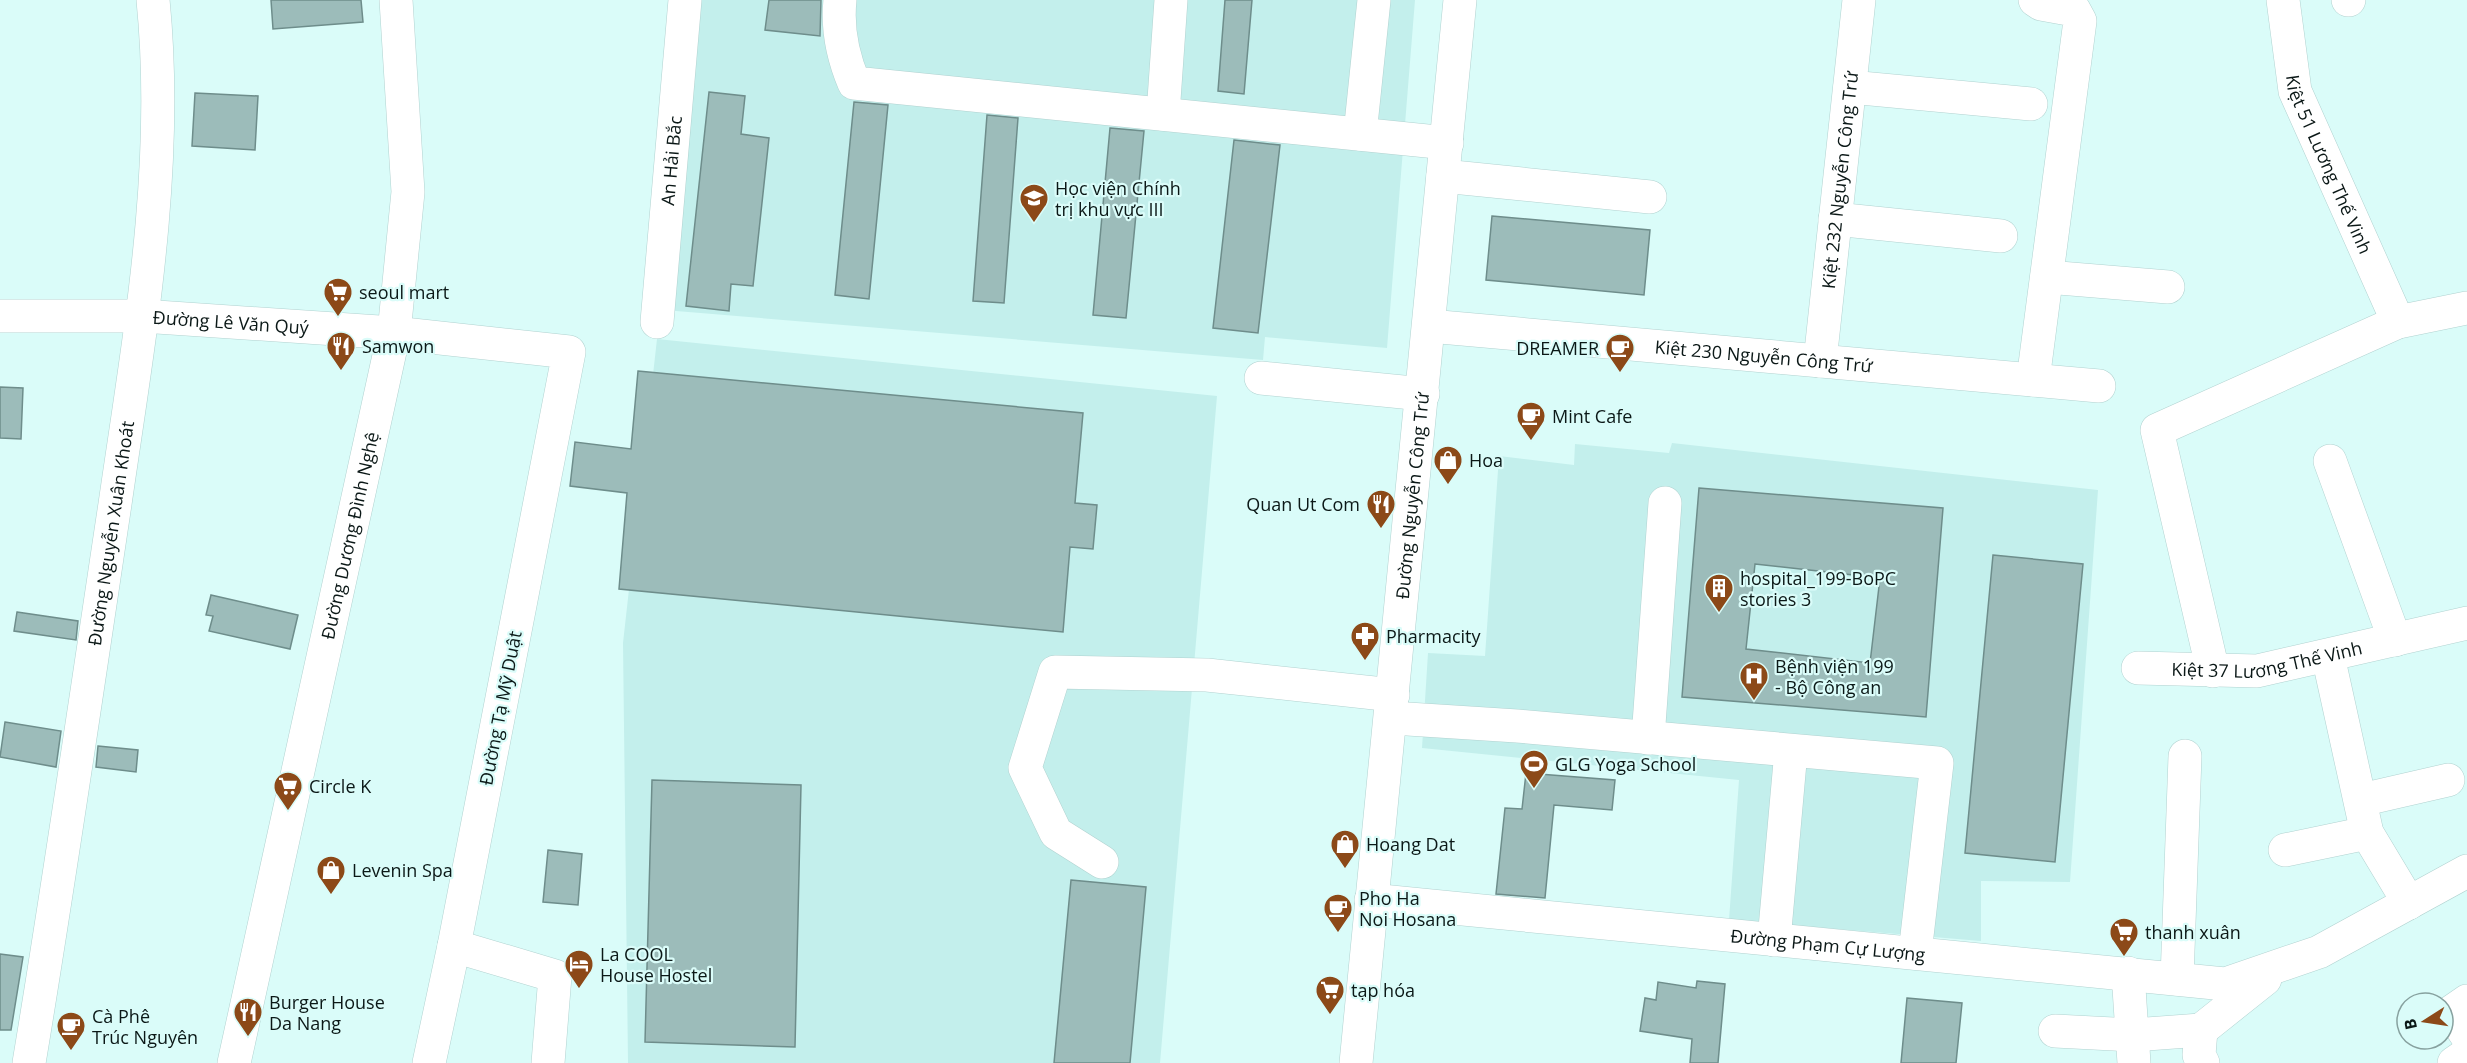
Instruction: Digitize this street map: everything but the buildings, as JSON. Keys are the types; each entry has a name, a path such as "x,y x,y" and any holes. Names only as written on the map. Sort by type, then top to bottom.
{"street":[{"name":"Đường Nguyễn Xuân Khoát","path":"29,1063 58,886 142,316 158,153 153,0"},
{"name":"Đường Dương Đình Nghệ","path":"234,1063 394,333 408,192 396,0"},
{"name":"An Hải Bắc","path":"657,322 685,0"},
{"path":"840,0 839,14 845,62 854,83 1447,143"},
{"path":"1163,114 1171,0"},
{"path":"1360,134 1374,0"},
{"name":"Đường Nguyễn Công Trứ","path":"1356,1063 1430,326 1460,0"},
{"name":"Kiệt 232 Nguyễn Công Trứ","path":"1820,361 1859,0"},
{"path":"2033,380 2079,21 2073,10 2041,4 2035,0"},
{"name":"Kiệt 51 Lương Thế Vinh","path":"2283,0 2295,91 2398,322"},
{"path":"1850,87 2031,104"},
{"path":"1443,176 1650,197"},
{"path":"1835,219 2001,236"},
{"path":"2047,277 2168,287"},
{"path":"2213,671 2157,430 2398,322 2467,308"},
{"name":"Đường Lê Văn Quý","path":"0,316 142,316 394,333 569,352"},
{"name":"Kiệt 230 Nguyễn Công Trứ","path":"1430,326 2099,386"},
{"name":"Đường Tạ Mỹ Duật","path":"429,1063 454,946 569,352"},
{"path":"1261,378 1423,394"},
{"path":"2330,461 2395,640"},
{"path":"1648,738 1665,503"},
{"name":"Kiệt 37 Lương Thế Vinh","path":"2138,668 2257,671 2467,623"},
{"path":"2328,656 2367,833 2409,903"},
{"path":"1102,862 1056,832 1025,768 1054,672 1207,675 1392,706 1648,738 1937,763 1915,953"},
{"path":"1773,940 1791,751"},
{"path":"2177,979 2185,756"},
{"path":"2361,800 2448,780"},
{"path":"2285,850 2367,833"},
{"name":"Đường Phạm Cự Lượng","path":"1371,900 2225,984 2319,952 2467,871"},
{"path":"454,946 555,976 548,1063"},
{"name":"Đường Phạm Cự Lượng","path":"2201,1030 2282,965"},
{"path":"2128,973 2134,1049"},
{"path":"2467,1001 2451,1012 2467,1036"},
{"path":"2055,1031 2134,1049 2201,1030 2199,1055 2203,1063"},
{"path":"2454,1063 2467,1054"}],"shaded area":[{"name":"Học viện Chính trị khu vực III","path":"688,0 1415,0 1387,348 1265,337 1263,360 664,310"},
{"path":"657,339 1217,396 1160,1063 628,1063 623,643"},
{"name":"Bệnh viện 199 - Bộ Công an","path":"1672,443 2098,490 2070,882 1981,881 1981,941 1729,920 1739,780 1422,748 1428,653 1485,656 1499,456 1574,465 1575,444 1669,453"}],"place":[{"name":"Học viện Chính trị khu vực III","path":"1034,224"},
{"name":"seoul mart","path":"338,318"},
{"name":"Samwon","path":"341,372"},
{"name":"DREAMER","path":"1620,374"},
{"name":"Mint Cafe","path":"1531,442"},
{"name":"Hoa","path":"1448,486"},
{"name":"Quan Ut Com","path":"1381,530"},
{"name":"hospital_199-BoPC stories 3","path":"1719,614"},
{"name":"Pharmacity","path":"1365,662"},
{"name":"Bệnh viện 199 - Bộ Công an","path":"1754,702"},
{"name":"GLG Yoga School","path":"1534,790"},
{"name":"Circle K","path":"288,812"},
{"name":"Hoang Dat","path":"1345,870"},
{"name":"Levenin Spa","path":"331,896"},
{"name":"Pho Ha Noi Hosana","path":"1338,934"},
{"name":"thanh xuân","path":"2124,958"},
{"name":"La COOL House Hostel","path":"579,990"},
{"name":"tạp hóa","path":"1330,1016"},
{"name":"Burger House Da Nang","path":"248,1038"},
{"name":"Cà Phê Trúc Nguyên","path":"71,1052"}]}
